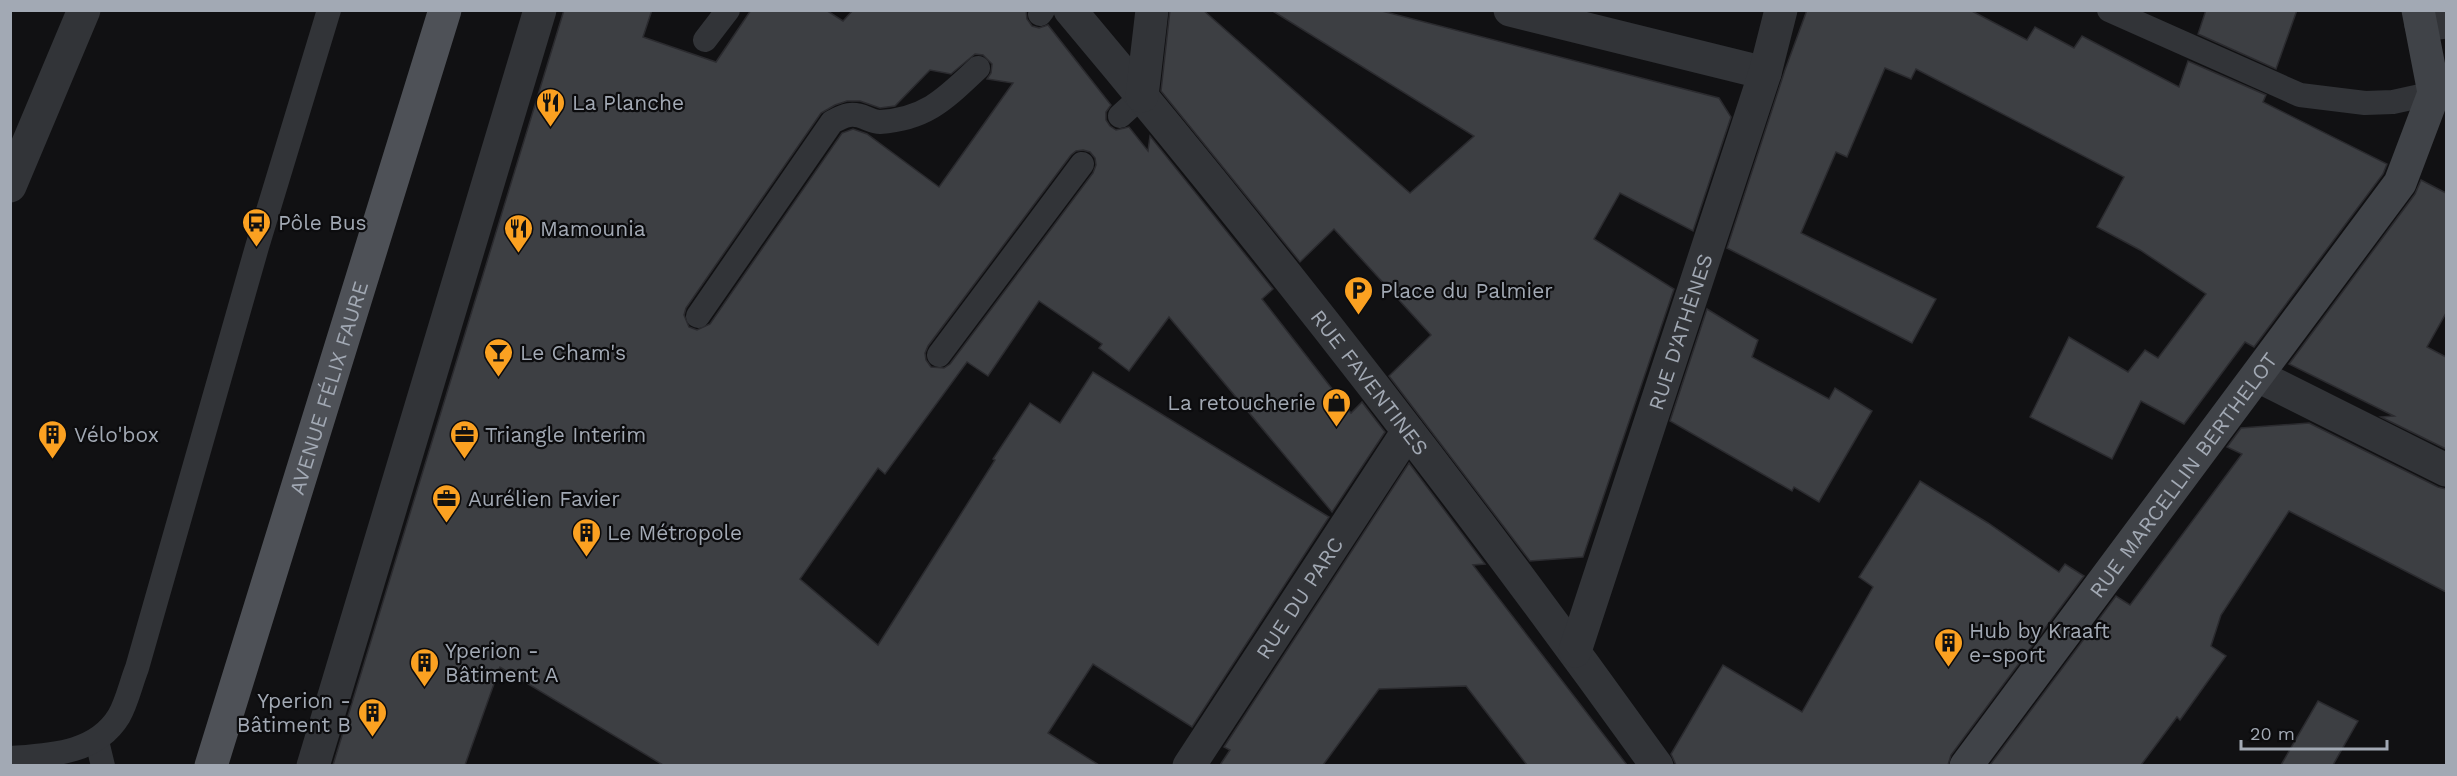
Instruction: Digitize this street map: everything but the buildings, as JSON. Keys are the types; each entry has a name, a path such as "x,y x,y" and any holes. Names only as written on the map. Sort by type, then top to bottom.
{"main road":[{"name":"AVENUE FÉLIX FAURE","path":"211,765 445,10"},
{"path":"2428,19 2434,93"},
{"name":"RUE MARCELLIN BERTHELOT","path":"1966,765 2400,183 2434,93"}],"street":[{"path":"10,186 84,10"},
{"path":"313,765 540,10"},
{"path":"1131,106 1152,10"},
{"path":"1510,10 1765,73"},
{"name":"RUE D'ATHÈNES","path":"1575,651 1765,73 1781,10"},
{"name":"RUE FAVENTINES","path":"1051,12 1408,431 1575,651 1657,765"},
{"path":"2258,376 2446,470"},
{"name":"RUE DU PARC","path":"1189,765 1408,431"}],"lane":[{"path":"10,758 75,750 97,741 118,716 137,668 253,258 329,10"},
{"path":"705,40 728,10"},
{"path":"2109,10 2300,95 2365,103 2393,102 2434,93"},
{"path":"698,316 832,122 848,114 859,115 877,122 916,116 944,100 978,68"},
{"path":"939,355 1082,164"},
{"path":"97,741 103,765"}],"place":[{"name":"La Planche","path":"551,128"},
{"name":"Pôle Bus","path":"257,248"},
{"name":"Mamounia","path":"519,254"},
{"name":"Place du Palmier","path":"1359,316"},
{"name":"Le Cham's","path":"499,378"},
{"name":"La retoucherie","path":"1337,428"},
{"name":"Vélo'box","path":"53,460"},
{"name":"Triangle Interim","path":"464,460"},
{"name":"Aurélien Favier","path":"447,524"},
{"name":"Le Métropole","path":"586,558"},
{"name":"Hub by Kraaft e-sport","path":"1948,668"},
{"name":"Yperion - Bâtiment A","path":"424,688"},
{"name":"Yperion - Bâtiment B","path":"372,738"}]}
